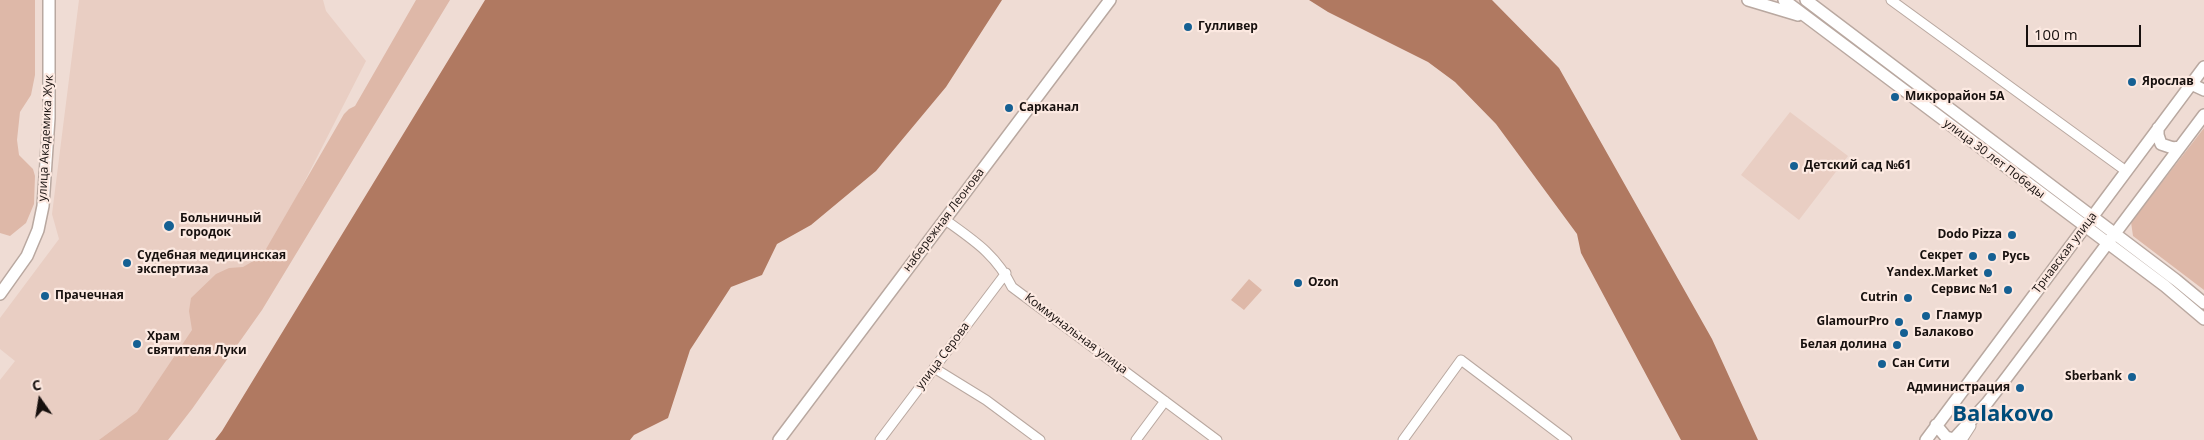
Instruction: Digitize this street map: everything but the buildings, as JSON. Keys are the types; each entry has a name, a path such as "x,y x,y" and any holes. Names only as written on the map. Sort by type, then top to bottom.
{"main road":[{"name":"улица Академика Жук","path":"0,294 27,256 38,230 43,206 49,118 49,0"},
{"name":"набережная Леонова","path":"779,440 1110,0"},
{"path":"1748,0 1796,14 1817,26"},
{"name":"улица 30 лет Победы","path":"1784,0 1817,26 2111,239 2204,319"},
{"path":"1806,0 1869,47 2089,223"},
{"path":"1817,0 1853,29 1869,47"},
{"name":"Трнавская улица","path":"1926,440 2204,67"},
{"path":"2191,84 2204,90"},
{"path":"1936,425 1946,437 1953,440 1987,403 2204,115"},
{"path":"2158,128 2161,144 2172,148 2180,147"},
{"path":"2111,239 2176,280 2204,303"}],"street":[{"path":"1891,0 2126,171"},
{"name":"Коммунальная улица","path":"944,219 988,250 1006,273 1012,286 1217,440"},
{"name":"улица Серова","path":"880,440 1006,273"},
{"path":"1403,440 1461,360 1568,440"},
{"path":"934,368 986,400 1040,440"},
{"path":"1136,440 1165,402"},
{"path":"1962,440 1987,403"}],"shaded area":[{"path":"0,0 35,0 35,75 31,95 20,112 17,140 19,155 33,169 35,176 34,204 26,223 10,236 0,233"},
{"name":"Больничный городок","path":"79,0 323,0 326,11 366,61 260,269 126,440 0,440 0,380 15,361 0,349 0,318 59,239 52,214"},
{"path":"416,0 450,0 262,310 192,409 168,440 99,440 137,412 192,330 189,311 191,298 216,274 229,268 243,267 262,256 344,114 355,106"},
{"path":"485,0 1002,0 946,87 876,171 811,225 777,244 762,275 731,287 690,350 668,418 634,435 630,440 215,440"},
{"path":"1309,0 1492,0 1559,68 1712,339 1758,440 1681,440 1581,253 1577,234 1496,124 1455,82 1428,62 1328,12"},
{"name":"Детский сад №61","path":"1790,112 1848,156 1799,220 1741,175"},
{"path":"2204,128 2204,290 2133,236 2131,222"},
{"path":"1249,279 1262,290 1244,310 1231,300"}],"place":[{"name":"Гулливер","path":"1188,27"},
{"name":"Ярослав","path":"2132,82"},
{"name":"Микрорайон 5А","path":"1895,97"},
{"name":"Сарканал","path":"1009,108"},
{"name":"Детский сад №61","path":"1794,166"},
{"name":"Больничный городок","path":"169,226"},
{"name":"Dodo Pizza","path":"2012,235"},
{"name":"Секрет","path":"1973,256"},
{"name":"Русь","path":"1992,257"},
{"name":"Судебная медицинская экспертиза","path":"127,263"},
{"name":"Yandex.Market","path":"1988,273"},
{"name":"Ozon","path":"1298,283"},
{"name":"Сервис №1","path":"2008,290"},
{"name":"Прачечная","path":"45,296"},
{"name":"Cutrin","path":"1908,298"},
{"name":"Гламур","path":"1926,316"},
{"name":"GlamourPro","path":"1899,322"},
{"name":"Балаково","path":"1904,333"},
{"name":"Храм святителя Луки","path":"137,344"},
{"name":"Белая долина","path":"1897,345"},
{"name":"Сан Сити","path":"1882,364"},
{"name":"Sberbank","path":"2132,377"},
{"name":"Администрация","path":"2020,388"}],"district":[{"name":"Balakovo","path":"2003,415"}]}
